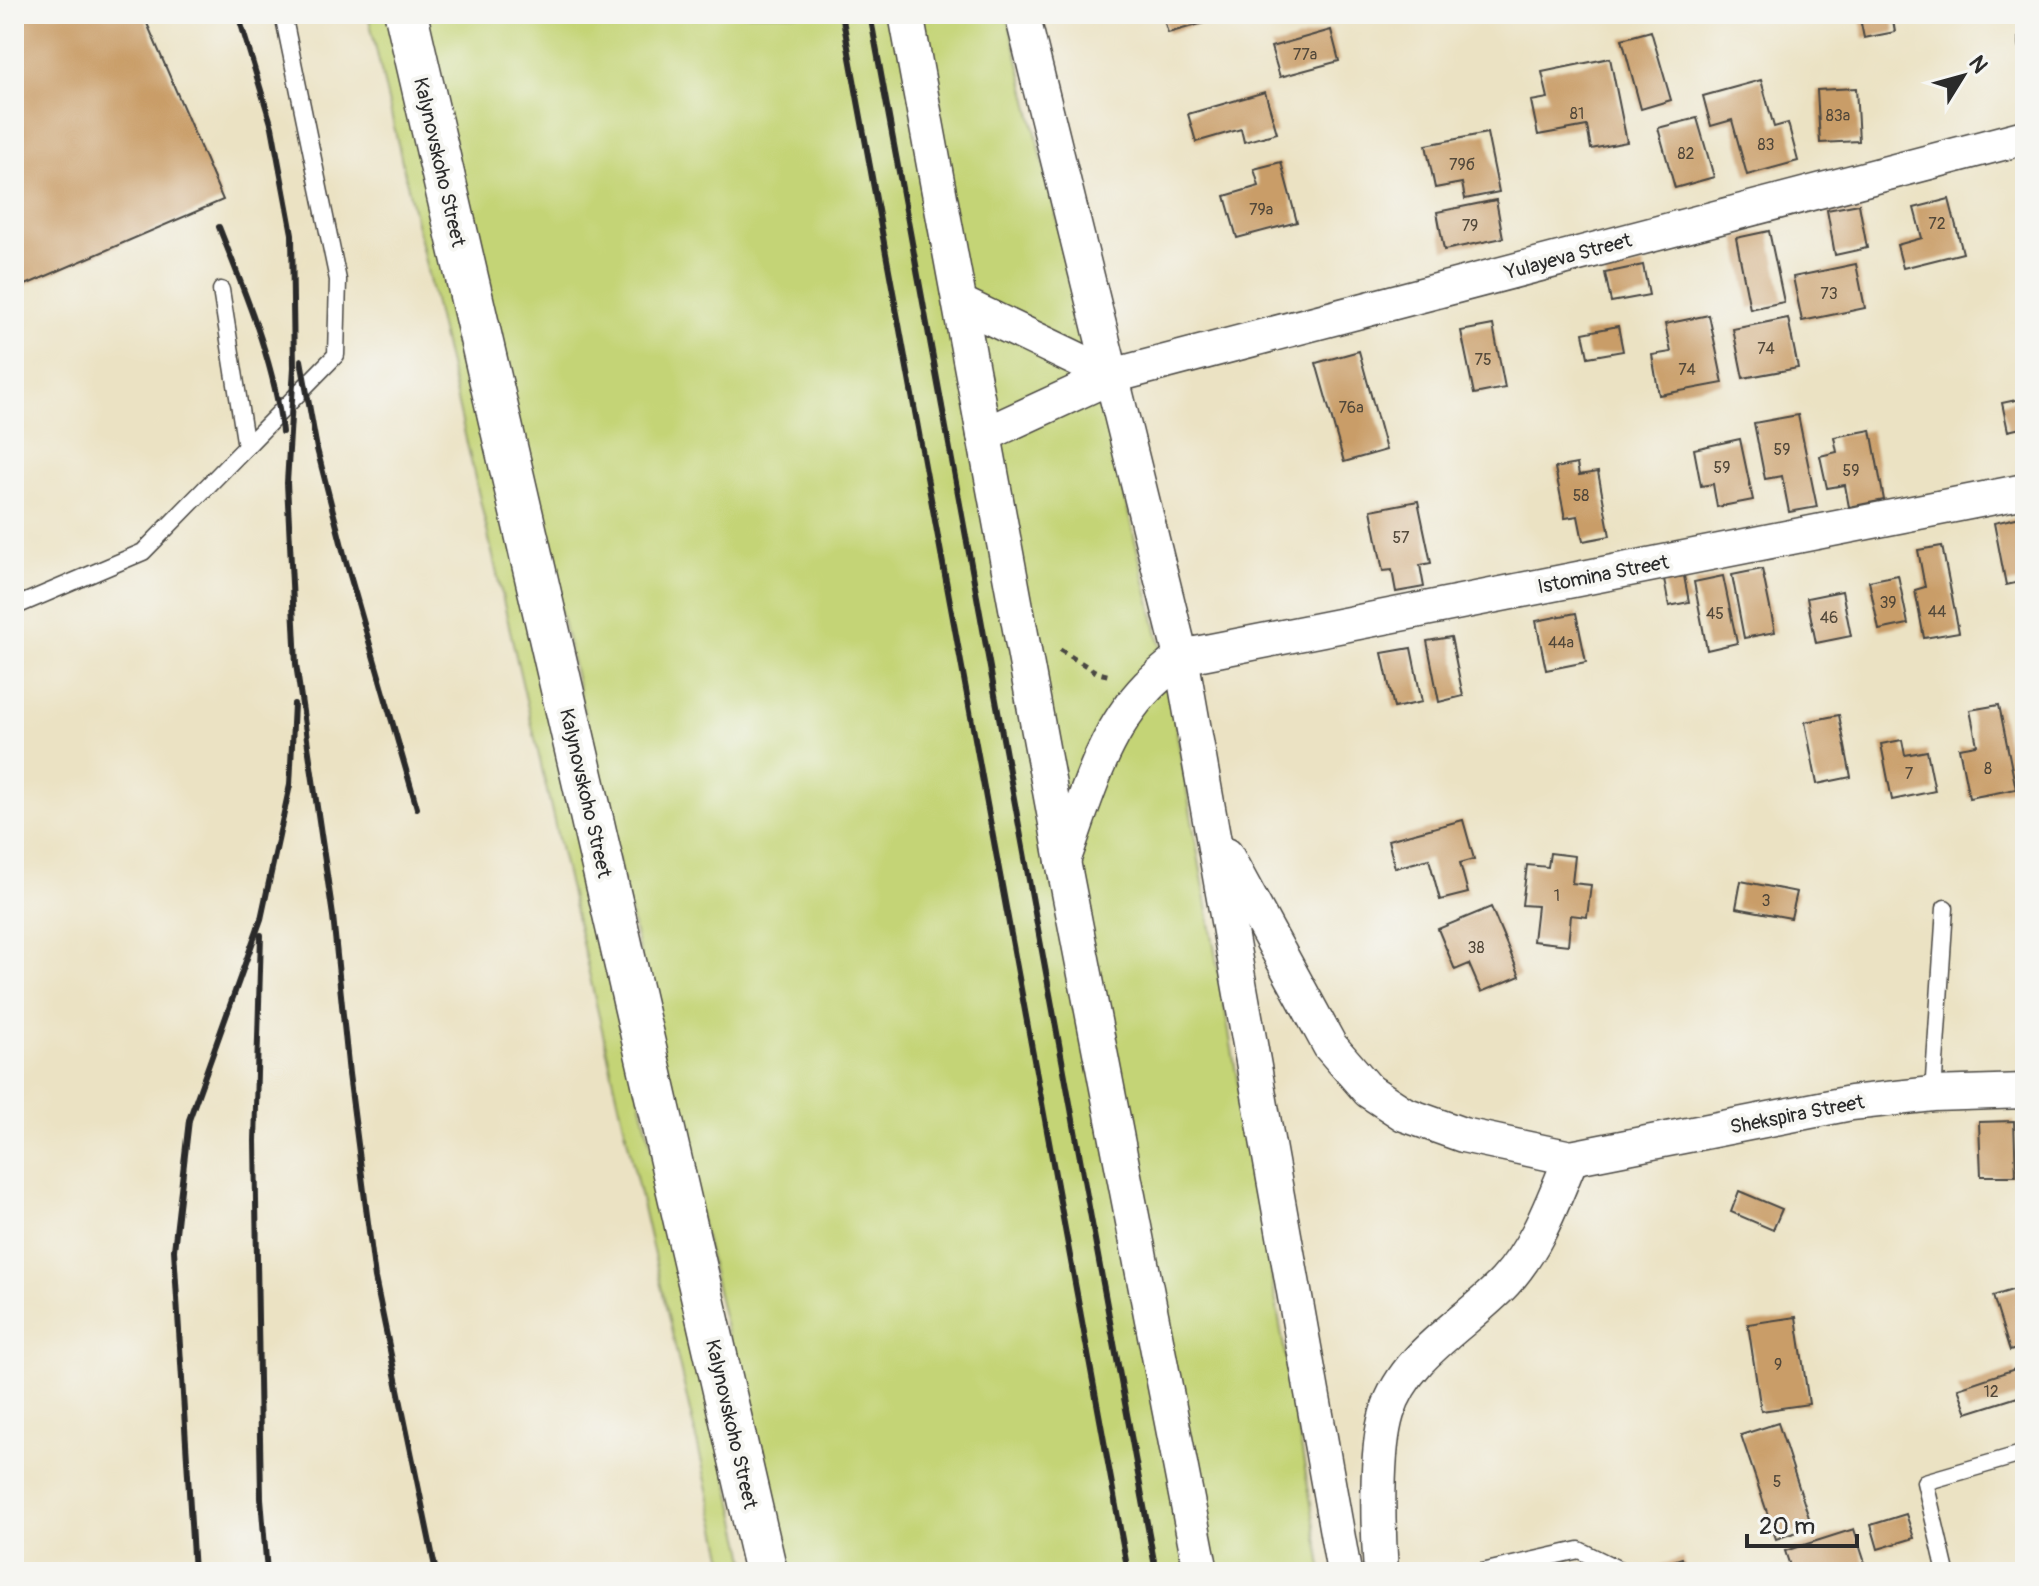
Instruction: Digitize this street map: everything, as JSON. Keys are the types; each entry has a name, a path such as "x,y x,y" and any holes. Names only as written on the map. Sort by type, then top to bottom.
{"street":[{"name":"Kalynovskoho Street","path":"406,14 766,1572"},
{"path":"906,14 1063,861 1201,1572"},
{"path":"1022,14 1181,657 1344,1572"},
{"name":"Yulayeva Street","path":"984,435 1112,376 2025,137"},
{"path":"960,303 1112,376"},
{"name":"Istomina Street","path":"1181,657 2025,491"},
{"path":"1063,861 1100,759 1121,720 1147,687 1181,657"},
{"path":"1213,831 1330,1046 1369,1091 1404,1114 1463,1135 1571,1158 1540,1231 1506,1281 1430,1349 1403,1379 1387,1413 1381,1456 1381,1572"},
{"name":"Shekspira Street","path":"1571,1158 1851,1103 1933,1094 2025,1091"}],"lane":[{"path":"14,607 143,552 336,355 338,280 283,14"},
{"path":"221,290 246,447"},
{"path":"1933,1094 1945,908"},
{"path":"1946,1572 1925,1482 2025,1453"},
{"path":"1482,1572 1579,1550 1620,1570"}],"path":[{"path":"1016,608 1053,646 1098,673 1147,687"}],"green space":[{"path":"368,14 390,14 749,1572 727,1572"},
{"path":"423,14 1007,14 1164,659 1323,1572 782,1572"}],"building":[{"path":"14,14 143,14 223,200 14,290"},
{"path":"1162,14 1224,14 1225,17 1168,33"},
{"path":"1859,14 1892,14 1895,32 1864,38"},
{"path":"1331,30 1339,61 1280,77 1271,47"},
{"path":"1651,31 1671,100 1641,109 1622,39"},
{"path":"2025,36 2025,67 2023,67 2018,38"},
{"path":"1610,58 1627,142 1591,149 1587,126 1538,135 1531,101 1548,98 1542,72"},
{"path":"1761,80 1774,127 1788,123 1798,161 1747,175 1732,120 1711,126 1703,96"},
{"path":"1856,88 1859,141 1820,143 1817,90"},
{"path":"1265,92 1277,133 1244,142 1241,129 1196,142 1188,114"},
{"path":"1697,118 1714,177 1675,188 1658,128"},
{"path":"1487,133 1499,192 1465,199 1462,183 1435,188 1426,145"},
{"path":"1281,162 1297,222 1237,238 1225,196 1259,186 1254,169"},
{"path":"1949,199 1963,253 1903,268 1897,245 1922,238 1914,208"},
{"path":"1496,200 1503,238 1444,250 1437,212"},
{"path":"1859,204 1867,248 1835,255 1827,210"},
{"path":"1769,231 1784,302 1750,309 1736,238"},
{"path":"1856,264 1865,308 1802,321 1793,277"},
{"path":"1643,265 1649,295 1611,302 1605,273"},
{"path":"1709,315 1723,383 1659,395 1652,355 1671,352 1665,324"},
{"path":"1788,318 1798,368 1743,378 1733,329"},
{"path":"1493,325 1505,388 1474,394 1461,331"},
{"path":"1618,326 1623,351 1588,357 1583,333"},
{"path":"1359,351 1386,450 1344,462 1316,363"},
{"path":"2025,398 2025,427 2008,431 2002,403"},
{"path":"1798,415 1817,507 1789,512 1782,476 1765,479 1754,423"},
{"path":"1871,430 1884,500 1849,507 1845,485 1827,488 1820,456 1837,452 1834,437"},
{"path":"1740,439 1753,500 1717,507 1713,484 1701,486 1694,449"},
{"path":"1577,464 1579,475 1598,472 1610,536 1583,541 1578,516 1565,518 1555,468"},
{"path":"1418,501 1431,563 1420,565 1424,587 1396,592 1392,570 1383,571 1371,510"},
{"path":"2025,516 2025,581 2006,585 1994,523"},
{"path":"1942,546 1959,632 1924,638 1915,590 1925,587 1918,550"},
{"path":"1762,569 1775,632 1744,638 1732,575"},
{"path":"1898,575 1908,624 1879,630 1869,581"},
{"path":"1684,576 1689,602 1669,606 1664,579"},
{"path":"1723,576 1737,643 1707,650 1694,582"},
{"path":"1842,591 1851,636 1816,643 1807,598"},
{"path":"1576,613 1586,662 1546,670 1536,621"},
{"path":"1451,637 1463,696 1439,702 1427,641"},
{"path":"1411,648 1422,702 1394,708 1382,653"},
{"path":"1999,705 2016,789 1969,798 1959,748 1977,745 1970,710"},
{"path":"1839,715 1851,777 1817,784 1805,722"},
{"path":"1902,740 1905,755 1927,751 1935,791 1892,800 1881,744"},
{"path":"1463,820 1474,859 1460,863 1468,893 1440,900 1429,859 1395,868 1388,840"},
{"path":"1550,853 1575,856 1572,883 1591,885 1587,917 1571,915 1568,945 1533,941 1537,906 1522,905 1527,865 1548,867"},
{"path":"1741,881 1797,892 1791,918 1736,908"},
{"path":"1491,907 1520,976 1481,992 1469,964 1455,970 1438,929"},
{"path":"2014,1121 2016,1176 1981,1176 1979,1122"},
{"path":"1739,1191 1782,1209 1773,1230 1731,1212"},
{"path":"2025,1286 2025,1346 2010,1351 1993,1296"},
{"path":"1796,1317 1809,1404 1761,1411 1748,1324"},
{"path":"2015,1369 2024,1395 1967,1413 1958,1388"},
{"path":"1778,1423 1812,1527 1776,1539 1741,1435"},
{"path":"1906,1514 1914,1538 1878,1549 1871,1525"},
{"path":"1854,1529 1866,1566 1849,1572 1792,1572 1785,1551"},
{"path":"1682,1558 1687,1572 1642,1572 1642,1571"}],"railway":[{"path":"238,14 272,127 292,234 294,367 287,483 296,664 333,916 375,1278 436,1572"},
{"path":"842,14 1128,1572"},
{"path":"870,14 1156,1572"},
{"path":"219,227 266,354 282,432"},
{"path":"301,360 317,449 345,558 417,808"},
{"path":"194,1572 174,1250 189,1120 261,919 290,785 294,704"},
{"path":"261,935 255,1141 261,1498 267,1572"}]}
